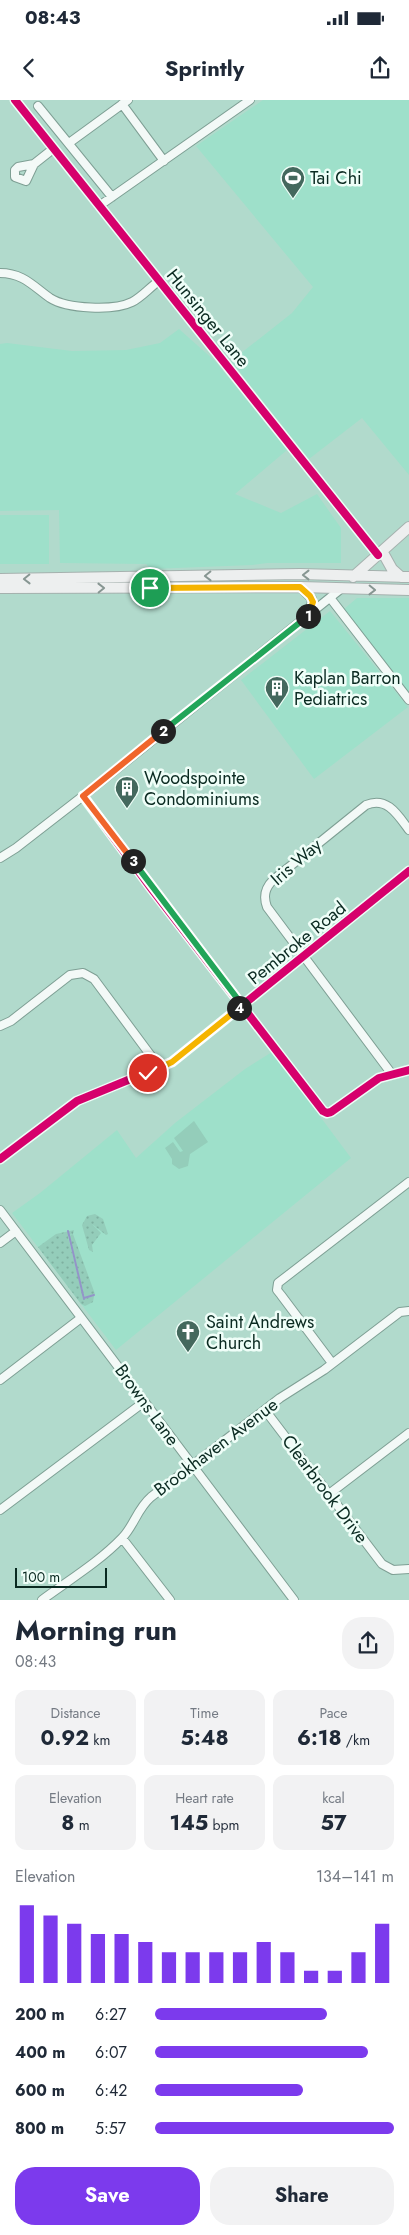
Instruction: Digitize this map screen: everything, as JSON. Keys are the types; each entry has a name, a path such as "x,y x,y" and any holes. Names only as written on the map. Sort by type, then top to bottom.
{"main road":[{"path":"342,588 409,527"},
{"path":"380,553 392,569 405,577"},
{"path":"0,579 300,574 405,577"},
{"path":"0,588 300,587 409,590"}],"street":[{"name":"Hunsinger Lane","path":"15,100 380,553"},
{"path":"99,206 250,100"},
{"path":"68,143 125,102 164,161"},
{"path":"38,106 112,197"},
{"path":"34,164 53,149"},
{"path":"0,273 20,276 58,302 69,306 123,306 133,302 159,281"},
{"path":"300,587 312,599 310,614"},
{"path":"0,858 16,848 83,796 331,599 342,588"},
{"path":"331,599 409,700"},
{"path":"83,796 322,1111 327,1113 370,1083 391,1074 409,1070"},
{"name":"Iris Way","path":"391,1074 267,907 264,896 268,884 361,808 370,803 380,802 388,805 409,830"},
{"name":"Pembroke Road","path":"0,1159 77,1100 172,1062 409,871"},
{"path":"0,1026 11,1021 66,977 74,974 83,974 94,979 160,1068"},
{"path":"332,1363 277,1288 280,1280 409,1182"},
{"name":"Browns Lane","path":"0,1210 191,1466 294,1600"},
{"path":"0,1243 16,1231"},
{"name":"Brookhaven Avenue","path":"46,1599 122,1538 146,1501 265,1410 400,1312 407,1310"},
{"path":"0,1380 81,1318"},
{"path":"0,1510 144,1402"},
{"name":"Clearbrook Drive","path":"265,1410 386,1568 409,1569"},
{"path":"329,1494 409,1433"},
{"path":"122,1538 170,1600"}],"shaded area":[{"path":"263,100 409,100 409,475 362,418 309,459 231,361 292,313 313,287 196,146"},
{"path":"179,329 215,361 287,450 235,494 281,513 317,494 341,528 341,563 267,563 151,569 146,564 60,563 59,510 0,511 0,344 7,343 72,351 126,350 160,343"},
{"path":"0,515 49,515 49,564 0,564"},
{"path":"357,598 409,598 409,693 344,609"},
{"path":"330,611 408,707 314,779 241,680"},
{"path":"272,1052 351,1158 116,1350 12,1213 40,1193 117,1130 136,1158 175,1123 245,1069"},
{"path":"194,1121 208,1142 190,1154 188,1166 179,1169 172,1164 172,1159 165,1148 173,1142 180,1152 183,1151 174,1138"},
{"path":"95,1214 103,1219 108,1234 106,1235 92,1224 101,1233 92,1245 93,1252 89,1250 82,1225 87,1216"},
{"path":"74,1230 73,1234 69,1235 68,1231"},
{"path":"68,1231 83,1299 94,1296 93,1302 85,1306 81,1304 38,1247 56,1234"},
{"path":"73,1234 95,1294 85,1297 69,1236"}],"waterway":[{"path":"68,1231 84,1299"},
{"path":"84,1298 94,1295"}],"cycle path":[{"path":"15,100 378,555"},
{"path":"83,796 151,888 323,1111 331,1112 379,1078 409,1070"},
{"path":"0,1159 77,1101 172,1062 409,871"}],"place":[{"name":"Tai Chi","path":"293,199"},
{"name":"Kaplan Barron Pediatrics","path":"277,709"},
{"name":"Woodspointe Condominiums","path":"127,809"},
{"name":"Saint Andrews Church","path":"188,1353"}],"route":[{"path":"148,1073 172,1062 243,1006 151,888 129,855 83,796 310,614 313,602 310,596 300,587 150,588"}]}
